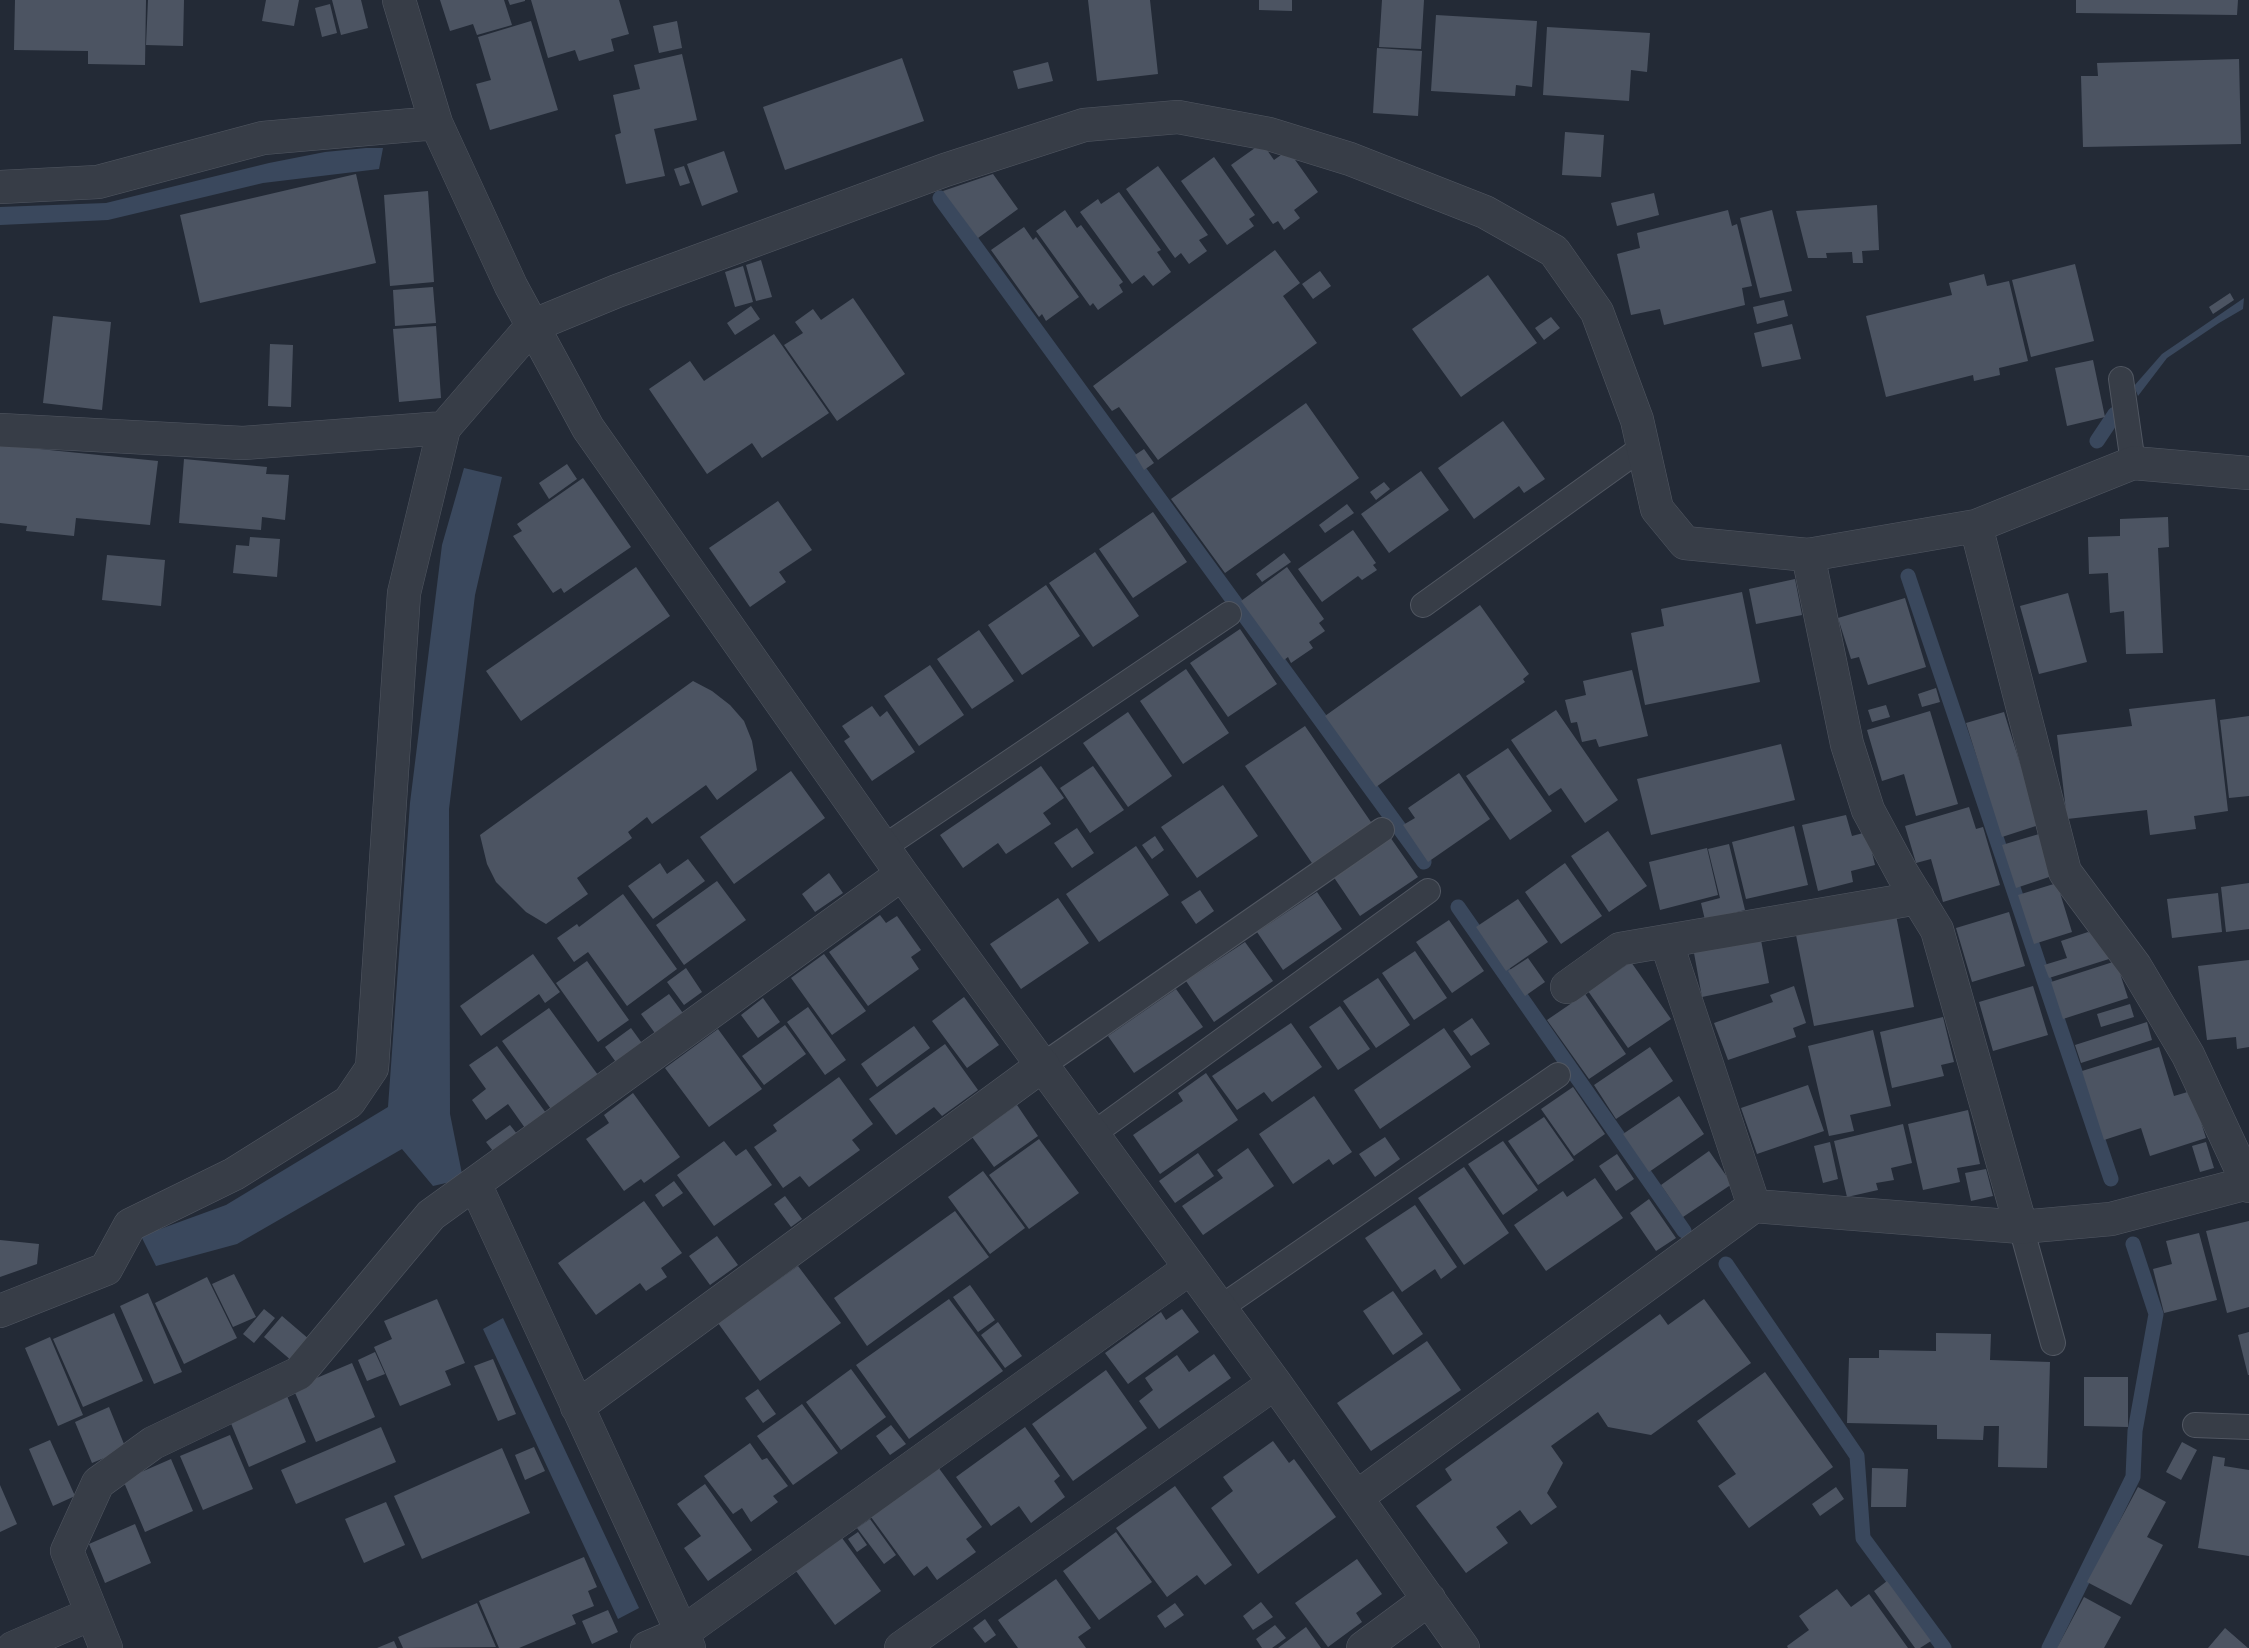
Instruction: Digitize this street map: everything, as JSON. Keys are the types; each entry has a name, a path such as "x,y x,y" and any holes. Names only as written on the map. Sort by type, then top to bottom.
{"street":[{"path":"399,0 436,123 531,326 588,428 902,874 1275,1383 1463,1648"},
{"path":"0,1311 106,1269 130,1225 234,1174 349,1102 372,1068 404,592 444,428 531,326 617,291 934,174 1084,125 1178,117 1269,134 1350,159 1485,212 1554,251 1598,312 1638,420 1657,509 1685,543 1808,555 1976,526 2133,463 2249,473"},
{"path":"0,187 98,182 264,138 436,123"},
{"path":"0,430 243,443 444,428"},
{"path":"1357,1497 1754,1206 2021,1227 2111,1219 2248,1184 2188,1055 2135,966 2065,872 1976,526"},
{"path":"1808,555 1847,744 1868,810 1936,930 2021,1227"},
{"path":"106,1648 67,1551 98,1483 153,1443 299,1373 431,1215 902,874"},
{"path":"1567,987 1620,949 1918,898"},
{"path":"1666,941 1754,1206"},
{"path":"577,1407 1043,1065"},
{"path":"475,1184 686,1641"},
{"path":"647,1648 686,1641 1190,1268"},
{"path":"901,1648 1275,1383"},
{"path":"1363,1648 1429,1599"},
{"path":"13,1648 91,1614"}],"lane":[{"path":"2121,379 2133,463"},
{"path":"1423,605 1644,447"},
{"path":"884,847 1229,614"},
{"path":"1043,1065 1382,830"},
{"path":"1093,1134 1428,891"},
{"path":"1220,1308 1558,1075"},
{"path":"2021,1227 2053,1343"},
{"path":"2195,1425 2249,1427"}],"water":[{"path":"383,148 379,169 263,183 108,220 0,225 0,207 106,203 269,163 325,152"},
{"path":"2244,298 2243,309 2167,358 2138,396 2134,386 2162,354"},
{"path":"464,468 502,477 475,595 449,809 450,1114 463,1179 433,1186 402,1149 237,1244 156,1266 141,1236 226,1205 388,1107 410,803 442,545"},
{"path":"503,1318 639,1608 618,1619 483,1329"}],"building":[{"path":"15,0 146,0 145,65 88,64 88,51 14,50"},
{"path":"148,0 184,0 183,46 146,45"},
{"path":"266,0 299,0 294,26 262,21"},
{"path":"332,0 361,0 368,28 341,35"},
{"path":"440,0 504,0 512,25 477,35 473,24 450,31"},
{"path":"508,0 525,0 525,1 510,5"},
{"path":"531,0 619,0 629,34 611,39 614,51 579,61 575,50 548,58"},
{"path":"1088,0 1150,0 1158,74 1097,81"},
{"path":"1259,0 1292,0 1292,11 1259,10"},
{"path":"1382,0 1424,0 1421,49 1379,47"},
{"path":"2076,0 2238,0 2237,15 2076,13"},
{"path":"330,4 337,33 322,37 315,8"},
{"path":"1436,15 1537,21 1532,87 1516,85 1515,96 1431,91"},
{"path":"531,21 558,110 490,130 476,84 491,80 478,37"},
{"path":"677,21 682,48 659,53 653,26"},
{"path":"1547,27 1650,33 1647,72 1631,70 1629,101 1543,95"},
{"path":"1377,48 1422,51 1418,116 1373,113"},
{"path":"682,54 697,120 654,129 665,176 626,184 615,135 621,133 613,95 640,89 634,65"},
{"path":"902,58 924,121 785,170 763,107"},
{"path":"2239,59 2241,144 2083,147 2081,76 2098,76 2097,63"},
{"path":"1048,62 1053,81 1018,89 1013,71"},
{"path":"1565,132 1604,135 1601,177 1562,175"},
{"path":"1262,143 1274,160 1288,150 1318,192 1294,210 1300,218 1284,230 1278,221 1273,224 1231,165"},
{"path":"724,151 738,192 702,206 687,164"},
{"path":"1214,157 1255,215 1249,219 1254,226 1227,245 1181,181"},
{"path":"684,166 690,183 680,186 674,169"},
{"path":"1158,166 1208,235 1199,240 1207,251 1189,264 1181,253 1175,258 1126,189"},
{"path":"356,174 376,263 200,303 180,215"},
{"path":"993,174 1018,209 978,238 943,191"},
{"path":"428,191 434,282 390,286 384,195"},
{"path":"1119,192 1161,250 1157,252 1171,272 1153,286 1144,275 1132,284 1080,212 1098,199 1101,204"},
{"path":"1654,193 1659,215 1617,226 1611,203"},
{"path":"1877,205 1879,250 1862,251 1863,263 1853,263 1852,252 1826,253 1827,258 1808,258 1796,211"},
{"path":"1065,210 1077,228 1081,225 1123,282 1119,285 1123,292 1098,310 1093,303 1090,306 1036,231"},
{"path":"1728,210 1732,226 1737,224 1752,286 1742,288 1745,305 1664,325 1660,309 1631,315 1617,254 1640,248 1637,233"},
{"path":"1772,210 1792,291 1760,298 1740,218"},
{"path":"1024,227 1033,240 1036,237 1079,297 1046,321 1042,314 1039,317 991,250"},
{"path":"1275,250 1300,283 1283,296 1317,343 1158,460 1119,407 1112,411 1093,386"},
{"path":"761,260 772,297 756,301 746,265"},
{"path":"2075,264 2094,341 2031,357 2012,280"},
{"path":"743,266 753,302 735,307 725,272"},
{"path":"1320,271 1331,286 1313,299 1302,284"},
{"path":"1984,274 1987,286 2009,281 2028,361 1999,368 2000,375 1974,381 1973,375 1886,397 1866,316 1952,295 1949,283"},
{"path":"1488,275 1537,343 1461,397 1412,329"},
{"path":"433,287 436,323 395,326 393,290"},
{"path":"2230,293 2234,300 2213,314 2209,307"},
{"path":"853,298 905,374 837,421 784,345 803,333 795,322 813,309 821,320"},
{"path":"1784,300 1788,316 1757,324 1753,307"},
{"path":"751,306 760,319 735,335 727,323"},
{"path":"53,316 111,322 102,410 43,403"},
{"path":"1551,317 1560,328 1544,340 1535,328"},
{"path":"1792,324 1801,359 1762,367 1754,333"},
{"path":"436,326 441,398 399,402 393,329"},
{"path":"774,334 829,413 762,458 752,443 707,474 649,389 690,361 704,381"},
{"path":"270,344 293,345 291,407 268,406"},
{"path":"2093,360 2105,417 2067,426 2055,368"},
{"path":"1306,403 1359,478 1225,573 1171,499"},
{"path":"1503,421 1545,479 1524,493 1519,486 1474,519 1438,468"},
{"path":"0,445 158,461 150,525 76,518 74,536 26,531 27,526 0,523"},
{"path":"1144,449 1154,463 1144,470 1135,455"},
{"path":"184,459 267,467 266,474 289,475 285,520 262,517 261,530 179,523"},
{"path":"567,464 577,479 549,499 539,483"},
{"path":"1421,471 1449,510 1389,553 1361,514"},
{"path":"583,478 631,547 564,593 561,588 553,593 513,536 522,531 517,524"},
{"path":"1384,482 1390,489 1376,500 1370,492"},
{"path":"778,501 812,550 779,572 786,582 750,607 709,548"},
{"path":"1347,504 1354,513 1325,533 1319,525"},
{"path":"1153,512 1187,562 1133,598 1099,549"},
{"path":"2168,517 2169,547 2158,548 2163,653 2126,654 2124,611 2110,613 2108,573 2089,574 2088,537 2120,536 2120,519"},
{"path":"1353,530 1376,563 1373,565 1377,570 1362,580 1358,576 1322,602 1298,569"},
{"path":"250,537 280,539 277,577 233,573 236,545 249,546"},
{"path":"1095,552 1139,616 1093,647 1049,583"},
{"path":"1284,553 1291,562 1262,582 1256,574"},
{"path":"107,555 165,560 161,606 102,600"},
{"path":"636,567 670,616 521,721 486,671"},
{"path":"1287,567 1324,619 1319,623 1325,631 1309,642 1313,648 1291,663 1288,657 1284,660 1241,601"},
{"path":"1795,579 1802,615 1756,624 1749,589"},
{"path":"1046,585 1080,636 1022,675 988,625"},
{"path":"1742,592 1760,682 1645,705 1631,633 1664,626 1661,609"},
{"path":"2068,593 2087,662 2039,674 2020,606"},
{"path":"1905,598 1926,667 1868,685 1859,657 1851,659 1838,618"},
{"path":"1480,605 1529,674 1523,679 1525,682 1376,787 1325,716"},
{"path":"1240,629 1277,684 1228,717 1190,663"},
{"path":"979,630 1014,681 972,709 937,659"},
{"path":"930,665 964,715 919,746 884,696"},
{"path":"1186,669 1229,733 1183,764 1140,701"},
{"path":"1632,670 1648,736 1599,747 1596,739 1582,742 1577,722 1571,723 1565,700 1586,695 1583,681"},
{"path":"693,681 712,691 730,705 744,721 752,741 757,770 717,800 706,785 652,824 647,817 628,832 632,838 577,878 588,894 546,924 526,912 496,882 487,864 480,835"},
{"path":"1936,688 1940,702 1922,707 1918,694"},
{"path":"2215,699 2228,811 2194,816 2196,829 2150,835 2147,810 2067,819 2057,735 2132,726 2129,709"},
{"path":"1886,705 1890,717 1872,722 1868,710"},
{"path":"872,706 880,717 887,711 915,752 872,781 844,741 850,737 842,726"},
{"path":"1556,710 1618,800 1585,823 1561,788 1549,796 1511,740"},
{"path":"1930,711 1958,804 1916,816 1904,774 1882,781 1867,730"},
{"path":"1128,712 1172,776 1128,807 1083,743"},
{"path":"2004,712 2039,825 2002,837 1966,723"},
{"path":"2249,716 2249,796 2229,798 2220,720"},
{"path":"1305,726 1373,825 1314,866 1245,766"},
{"path":"1781,744 1795,800 1651,835 1637,779"},
{"path":"1508,748 1552,811 1510,840 1466,776"},
{"path":"1041,766 1064,798 1043,813 1051,824 1006,854 998,843 963,868 940,835"},
{"path":"1093,766 1124,810 1090,833 1060,788"},
{"path":"791,771 825,818 734,884 700,837"},
{"path":"1459,773 1490,819 1428,862 1403,825 1415,818 1408,808"},
{"path":"1223,785 1258,836 1197,878 1161,827"},
{"path":"1969,807 1976,829 1983,827 2000,885 1943,902 1931,859 1916,863 1905,826"},
{"path":"1846,815 1852,836 1867,832 1875,865 1851,871 1853,882 1818,891 1802,825"},
{"path":"1794,826 1808,885 1746,899 1732,842"},
{"path":"1077,828 1094,853 1072,868 1054,843"},
{"path":"1608,831 1647,886 1609,912 1571,856"},
{"path":"2039,834 2052,876 2016,888 2002,845"},
{"path":"1155,836 1164,850 1152,859 1142,845"},
{"path":"1390,837 1418,877 1360,916 1333,876"},
{"path":"1729,844 1745,910 1705,920 1701,903 1720,898 1708,849"},
{"path":"1136,846 1169,895 1099,942 1066,894"},
{"path":"1707,848 1718,895 1660,910 1649,862"},
{"path":"688,859 705,881 653,919 628,886 660,863 667,874"},
{"path":"1565,863 1602,916 1561,944 1525,892"},
{"path":"829,873 843,893 815,912 802,894"},
{"path":"717,881 746,920 684,965 656,925"},
{"path":"2057,883 2072,932 2034,944 2018,895"},
{"path":"2249,883 2249,929 2226,932 2221,887"},
{"path":"1200,890 1214,911 1196,924 1181,902"},
{"path":"1317,892 1342,929 1283,970 1257,932"},
{"path":"2218,893 2222,932 2172,938 2167,899"},
{"path":"623,894 677,969 627,1006 588,952 574,962 557,938 577,924 579,927"},
{"path":"1058,898 1089,943 1021,989 990,944"},
{"path":"1518,899 1548,942 1506,971 1476,927"},
{"path":"2009,912 2025,966 1972,982 1956,928"},
{"path":"880,915 886,923 897,916 921,950 911,957 919,969 868,1006 829,952"},
{"path":"1896,915 1914,1007 1814,1026 1796,935"},
{"path":"1449,920 1484,971 1452,993 1416,942"},
{"path":"2088,932 2104,942 2109,959 2049,978 2044,965 2067,958 2061,941"},
{"path":"1761,940 1769,983 1702,997 1694,953"},
{"path":"1245,942 1273,981 1214,1022 1186,981"},
{"path":"1415,951 1447,998 1414,1020 1382,973"},
{"path":"533,954 560,992 545,1003 539,994 481,1036 460,1006"},
{"path":"824,954 866,1011 832,1035 791,978"},
{"path":"1528,958 1545,982 1525,996 1508,971"},
{"path":"2249,960 2249,1047 2237,1049 2236,1037 2207,1040 2198,966"},
{"path":"587,961 629,1020 598,1042 556,983"},
{"path":"2116,961 2128,998 2063,1019 2051,982"},
{"path":"1631,962 1671,1019 1628,1048 1588,991"},
{"path":"686,968 702,992 684,1005 667,982"},
{"path":"1378,978 1410,1025 1376,1048 1343,1001"},
{"path":"1794,986 1806,1023 1793,1028 1796,1037 1728,1060 1714,1023 1773,1002 1770,995"},
{"path":"2033,986 2048,1035 1993,1051 1979,1002"},
{"path":"1176,989 1203,1027 1134,1073 1108,1036"},
{"path":"669,994 685,1016 657,1036 641,1014"},
{"path":"1585,994 1626,1054 1589,1079 1547,1020"},
{"path":"964,997 999,1045 967,1068 932,1021"},
{"path":"763,998 780,1022 758,1038 741,1015"},
{"path":"2130,1004 2134,1017 2101,1027 2097,1014"},
{"path":"1340,1006 1370,1049 1338,1070 1309,1027"},
{"path":"808,1007 846,1060 825,1075 787,1022"},
{"path":"549,1008 598,1075 551,1109 502,1041"},
{"path":"1943,1017 1954,1062 1941,1065 1944,1076 1892,1088 1880,1032"},
{"path":"1472,1018 1490,1044 1471,1056 1453,1031"},
{"path":"2147,1022 2152,1040 2081,1063 2075,1045"},
{"path":"1291,1023 1322,1067 1272,1102 1264,1092 1237,1110 1212,1076"},
{"path":"785,1025 806,1054 764,1085 742,1056"},
{"path":"914,1026 930,1048 877,1087 861,1064"},
{"path":"631,1028 644,1046 618,1065 605,1047"},
{"path":"1444,1028 1471,1067 1380,1129 1354,1090"},
{"path":"718,1029 762,1089 709,1127 665,1068"},
{"path":"1873,1030 1891,1106 1850,1115 1854,1131 1829,1136 1808,1046"},
{"path":"945,1044 978,1090 942,1116 934,1107 896,1135 869,1099"},
{"path":"497,1046 546,1113 525,1128 508,1104 486,1120 472,1100 486,1089 469,1065"},
{"path":"1650,1047 1673,1081 1616,1119 1594,1085"},
{"path":"2159,1047 2174,1096 2191,1091 2206,1138 2150,1156 2141,1128 2104,1140 2082,1071"},
{"path":"1206,1073 1238,1120 1160,1174 1133,1135 1183,1101 1178,1093"},
{"path":"839,1077 873,1124 852,1140 860,1150 809,1187 800,1176 783,1188 754,1147 777,1131 773,1125"},
{"path":"1808,1085 1824,1131 1757,1154 1741,1108"},
{"path":"1573,1087 1605,1134 1574,1156 1541,1109"},
{"path":"633,1093 680,1157 644,1183 641,1179 624,1191 586,1139 609,1123 604,1115"},
{"path":"1314,1096 1352,1152 1333,1165 1329,1159 1293,1184 1259,1134"},
{"path":"1679,1096 1704,1134 1649,1172 1623,1134"},
{"path":"1017,1105 1038,1136 994,1167 972,1137"},
{"path":"1968,1110 1980,1164 1957,1168 1960,1182 1923,1190 1908,1124"},
{"path":"1544,1117 1574,1160 1538,1185 1508,1141"},
{"path":"1903,1124 1912,1163 1891,1168 1894,1180 1876,1183 1878,1190 1847,1197 1834,1141"},
{"path":"510,1125 517,1134 493,1151 486,1142"},
{"path":"1385,1137 1400,1159 1375,1177 1359,1154"},
{"path":"1039,1139 1079,1193 1029,1229 989,1175"},
{"path":"724,1141 736,1156 746,1149 772,1185 714,1226 677,1175"},
{"path":"1503,1141 1538,1190 1503,1215 1468,1164"},
{"path":"1830,1142 1838,1179 1823,1183 1814,1146"},
{"path":"2206,1142 2214,1168 2200,1172 2192,1146"},
{"path":"1248,1148 1274,1186 1203,1235 1182,1206 1223,1178 1217,1170"},
{"path":"1709,1151 1732,1184 1683,1217 1661,1185"},
{"path":"1198,1153 1214,1176 1175,1203 1159,1181"},
{"path":"1617,1154 1634,1179 1616,1191 1599,1166"},
{"path":"1464,1167 1509,1233 1464,1265 1418,1198"},
{"path":"1986,1169 1993,1196 1971,1201 1965,1173"},
{"path":"983,1171 1025,1228 990,1254 948,1197"},
{"path":"1595,1178 1623,1218 1546,1271 1514,1225 1563,1191 1567,1197"},
{"path":"674,1181 683,1193 663,1207 655,1195"},
{"path":"785,1196 802,1219 791,1227 774,1204"},
{"path":"1649,1199 1676,1238 1656,1251 1630,1213"},
{"path":"644,1201 682,1253 661,1268 667,1277 646,1291 640,1283 596,1315 558,1263"},
{"path":"1415,1205 1457,1267 1441,1279 1435,1269 1402,1292 1365,1238"},
{"path":"955,1211 989,1257 867,1346 834,1298"},
{"path":"2249,1221 2249,1307 2227,1313 2206,1231"},
{"path":"2199,1233 2217,1300 2164,1313 2153,1269 2172,1264 2166,1241"},
{"path":"717,1236 738,1265 710,1285 689,1256"},
{"path":"0,1240 39,1244 37,1264 0,1277"},
{"path":"798,1266 841,1323 760,1381 718,1323"},
{"path":"234,1274 256,1317 233,1327 212,1284"},
{"path":"207,1277 237,1338 184,1364 155,1303"},
{"path":"970,1285 995,1320 978,1332 953,1297"},
{"path":"1393,1291 1423,1334 1393,1355 1363,1311"},
{"path":"148,1293 182,1372 154,1384 120,1306"},
{"path":"437,1299 465,1363 445,1371 451,1385 400,1406 374,1347 392,1339 384,1321"},
{"path":"949,1299 1003,1371 909,1439 856,1365"},
{"path":"1704,1299 1751,1363 1651,1435 1608,1427 1598,1412 1551,1446 1563,1463 1547,1493 1557,1507 1531,1525 1520,1510 1496,1527 1508,1543 1466,1573 1416,1506 1452,1480 1445,1469 1660,1314 1668,1325"},
{"path":"264,1309 275,1318 254,1343 243,1334"},
{"path":"1182,1309 1199,1332 1128,1384 1105,1353 1161,1312 1166,1320"},
{"path":"114,1313 143,1381 83,1407 53,1339"},
{"path":"282,1316 310,1340 292,1361 264,1337"},
{"path":"998,1322 1022,1356 1005,1368 981,1335"},
{"path":"2249,1332 2249,1375 2248,1375 2238,1335"},
{"path":"1936,1333 1991,1334 1990,1360 2050,1362 2047,1468 1998,1467 1999,1426 1984,1426 1983,1440 1937,1439 1937,1425 1847,1423 1849,1358 1879,1358 1879,1350 1936,1351"},
{"path":"50,1337 83,1415 58,1426 25,1348"},
{"path":"1427,1341 1461,1390 1371,1451 1337,1403"},
{"path":"375,1352 385,1374 367,1381 358,1360"},
{"path":"1214,1354 1231,1378 1159,1429 1139,1401 1153,1390 1145,1378 1177,1355 1189,1372"},
{"path":"493,1359 516,1414 498,1421 474,1366"},
{"path":"352,1363 375,1417 316,1442 293,1388"},
{"path":"851,1369 886,1417 841,1450 806,1402"},
{"path":"1106,1370 1147,1428 1073,1481 1032,1424"},
{"path":"1765,1372 1833,1467 1749,1528 1718,1486 1736,1474 1697,1421"},
{"path":"2084,1377 2128,1377 2128,1427 2084,1426"},
{"path":"758,1389 776,1414 763,1423 745,1398"},
{"path":"287,1396 306,1442 249,1467 230,1421"},
{"path":"802,1404 838,1453 793,1485 757,1436"},
{"path":"109,1407 126,1449 92,1463 75,1422"},
{"path":"891,1425 906,1444 890,1455 876,1436"},
{"path":"381,1427 396,1462 296,1504 281,1470"},
{"path":"1025,1427 1060,1476 1054,1481 1065,1497 1031,1523 1019,1506 991,1526 956,1477"},
{"path":"230,1435 253,1489 203,1510 180,1456"},
{"path":"50,1440 75,1496 53,1506 29,1449"},
{"path":"1273,1441 1289,1463 1294,1459 1336,1517 1258,1574 1211,1508 1233,1491 1223,1477"},
{"path":"2182,1442 2197,1450 2181,1480 2166,1472"},
{"path":"750,1443 762,1460 767,1458 788,1486 773,1496 778,1502 751,1522 742,1508 733,1514 704,1476"},
{"path":"534,1447 545,1471 525,1480 515,1455"},
{"path":"502,1448 530,1513 422,1559 394,1496"},
{"path":"2213,1456 2225,1458 2224,1466 2249,1470 2249,1556 2198,1548"},
{"path":"171,1459 193,1511 145,1532 123,1480"},
{"path":"938,1467 982,1527 966,1539 976,1552 937,1580 927,1566 914,1576 871,1517"},
{"path":"1872,1468 1908,1469 1906,1507 1871,1507"},
{"path":"705,1484 752,1550 708,1581 684,1548 701,1536 677,1504"},
{"path":"0,1485 17,1524 0,1532"},
{"path":"1175,1486 1232,1565 1205,1585 1197,1575 1167,1597 1116,1528"},
{"path":"1836,1487 1844,1499 1820,1516 1812,1504"},
{"path":"2138,1487 2166,1502 2147,1537 2163,1545 2131,1605 2087,1582"},
{"path":"386,1502 405,1545 364,1563 345,1519"},
{"path":"870,1519 896,1555 884,1564 857,1528"},
{"path":"135,1524 151,1563 105,1583 89,1544"},
{"path":"858,1532 867,1545 857,1552 848,1539"},
{"path":"1116,1532 1152,1582 1099,1620 1063,1571"},
{"path":"842,1538 881,1591 835,1625 796,1571"},
{"path":"584,1557 597,1587 588,1591 594,1606 572,1615 576,1624 519,1648 499,1648 479,1601"},
{"path":"1357,1559 1382,1594 1356,1613 1362,1622 1328,1647 1295,1603"},
{"path":"1056,1579 1091,1628 1078,1637 1086,1648 1018,1648 998,1620"},
{"path":"1887,1581 1931,1641 1920,1648 1915,1648 1874,1591"},
{"path":"1837,1589 1851,1607 1869,1594 1908,1648 1788,1648 1787,1646 1809,1630 1799,1616"},
{"path":"2084,1597 2121,1617 2104,1648 2057,1648"},
{"path":"1261,1602 1273,1617 1253,1630 1243,1616"},
{"path":"477,1603 496,1647 403,1648 398,1637"},
{"path":"1175,1603 1184,1615 1165,1628 1157,1616"},
{"path":"608,1610 618,1632 592,1644 582,1621"},
{"path":"985,1619 996,1635 985,1643 973,1628"},
{"path":"1275,1625 1286,1638 1272,1648 1262,1648 1256,1639"},
{"path":"1306,1627 1321,1648 1278,1648"},
{"path":"2225,1628 2248,1648 2208,1648"},
{"path":"394,1641 397,1648 377,1648"}],"waterway":[{"path":"940,198 1424,862"},
{"path":"2097,441 2115,414"},
{"path":"1908,576 2111,1179"},
{"path":"1458,907 1684,1231"},
{"path":"2049,1648 2133,1477 2135,1431 2156,1314 2133,1244"},
{"path":"1726,1264 1857,1456 1863,1538 1944,1648"}]}
